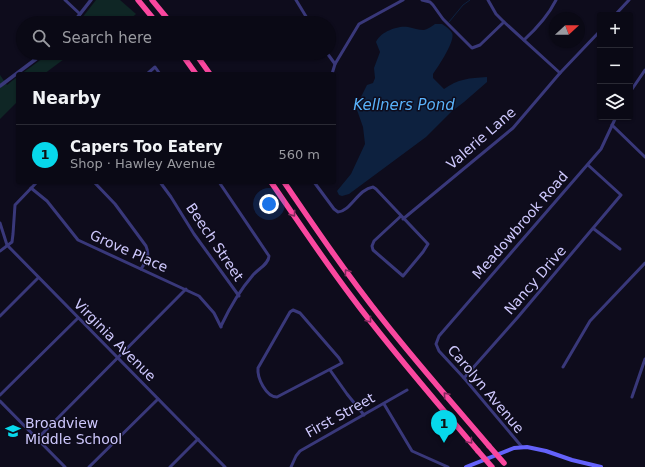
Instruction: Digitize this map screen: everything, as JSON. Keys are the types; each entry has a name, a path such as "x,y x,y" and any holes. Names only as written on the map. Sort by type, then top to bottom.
{"highway":[{"path":"138,0 151,16"},
{"path":"152,0 165,16"},
{"path":"186,60 195,72"},
{"path":"200,60 209,72"},
{"path":"272,184 324,260 363,312 407,367 492,467"},
{"path":"285,184 337,259 379,315 407,350 506,465"}],"main road":[{"path":"466,467 507,451 522,447 536,448 572,460 601,467"}],"street":[{"path":"65,0 80,14 91,0"},
{"path":"296,0 306,16"},
{"path":"332,72 335,64 359,24 403,0"},
{"path":"422,0 433,5 444,19 472,48 480,45 504,22"},
{"path":"488,0 496,14 560,73"},
{"path":"524,40 539,26 550,12 556,0"},
{"path":"618,12 629,0"},
{"name":"Valerie Lane","path":"402,217 428,244 403,276 373,250 372,246 378,237 402,217 513,128 560,73 597,34"},
{"path":"19,72 35,60"},
{"path":"332,60 335,64"},
{"path":"149,72 155,67 159,72"},
{"path":"633,88 645,70"},
{"path":"0,86 16,74"},
{"name":"Meadowbrook Road","path":"436,344 440,336 602,149 615,120"},
{"path":"612,126 644,154"},
{"name":"Nancy Drive","path":"464,378 594,229 621,195 588,165"},
{"path":"0,251 12,242 15,205 36,184"},
{"path":"96,184 115,204 146,246 148,259 141,269"},
{"name":"Beech Street","path":"161,184 194,234 239,296"},
{"path":"220,184 269,256 267,263 257,270 239,296"},
{"path":"315,184 334,209 338,212 345,209 366,188 373,187 402,217"},
{"name":"Grove Place","path":"31,188 47,202 78,240 92,248 199,296 214,314 221,327 239,296"},
{"name":"Virginia Avenue","path":"0,223 6,245 225,467"},
{"path":"594,229 620,249"},
{"path":"562,367 590,320 645,263"},
{"path":"0,316 38,278"},
{"path":"37,438 186,289"},
{"path":"292,310 300,313 339,358 342,363 330,370 277,397 272,397 269,394 258,372 258,368 292,310"},
{"path":"0,395 78,318"},
{"name":"Carolyn Avenue","path":"436,344 439,351 464,378 522,447"},
{"path":"632,397 645,359"},
{"path":"330,370 364,415"},
{"name":"First Street","path":"291,467 300,451 407,390"},
{"path":"89,467 158,399"},
{"path":"0,401 65,467"},
{"path":"384,404 412,451 448,467"},
{"path":"170,467 198,439"}],"green space":[{"path":"96,0 120,0 136,14 134,16 83,16"},
{"path":"40,60 63,60 47,72 24,72"},
{"path":"0,75 7,85 16,78 16,103 0,119"}],"water":[{"name":"Kellners Pond","path":"435,24 442,24 452,33 453,36 446,54 433,74 433,78 444,89 459,81 469,79 487,77 487,82 451,112 426,137 349,194 342,196 339,195 337,191 351,174 365,144 363,127 357,110 357,105 367,85 373,83 375,78 374,68 380,52 376,42 378,38 385,32 399,27 424,30"}],"waterway":[{"path":"449,22 463,5 470,0"}],"place":[{"name":"Broadview Middle School","path":"13,431"},
{"name":"Capers Too Eatery","path":"444,443"}]}
